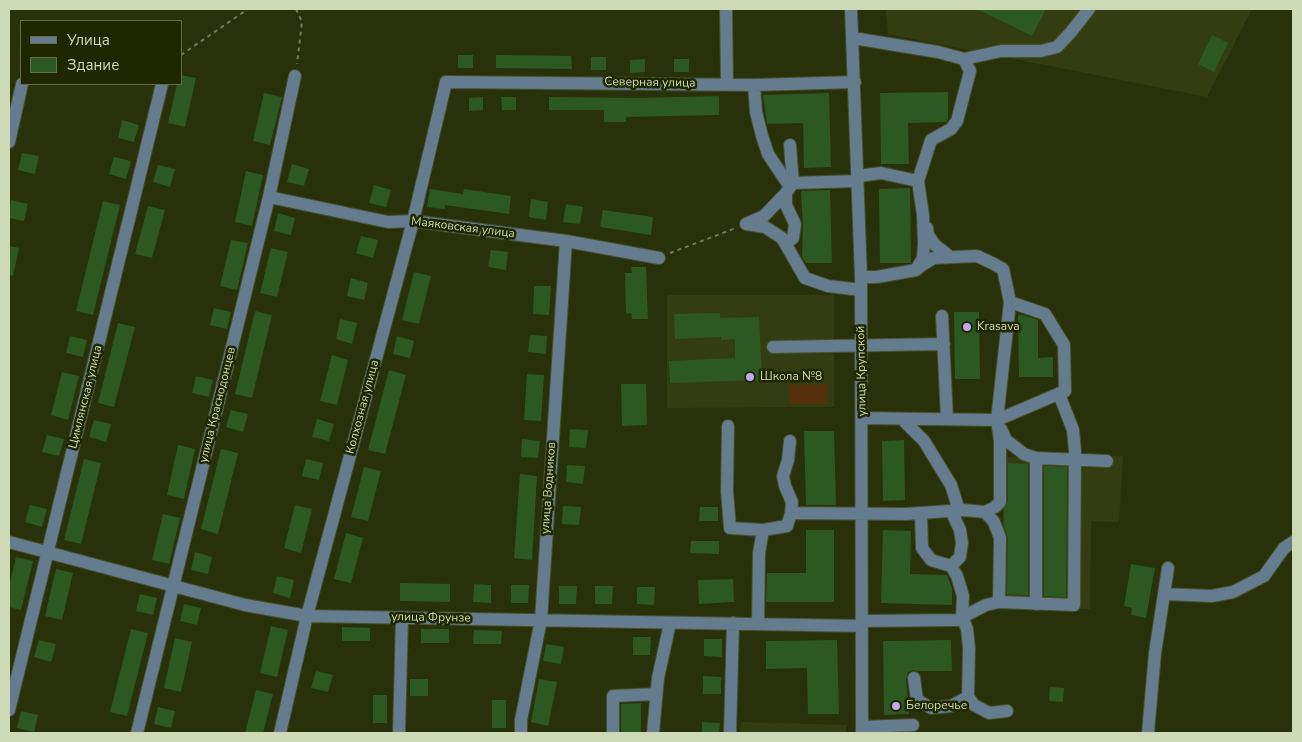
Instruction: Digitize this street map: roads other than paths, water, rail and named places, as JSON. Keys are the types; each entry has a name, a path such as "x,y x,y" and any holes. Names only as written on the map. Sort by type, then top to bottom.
{"street":[{"path":"726,9 727,84"},
{"name":"улица Крупской","path":"851,9 861,284 862,730"},
{"path":"853,38 938,52 964,59 1001,52 1041,51 1057,47 1089,9"},
{"path":"916,270 924,258 924,227 918,181 932,140 951,129 957,121 970,71 964,59"},
{"name":"улица Краснодонцев","path":"137,733 269,197 295,76"},
{"name":"Северная улица","path":"446,82 754,85 855,82"},
{"name":"Колхозная улица","path":"280,733 307,616 413,221 446,82"},
{"path":"9,142 22,85"},
{"name":"Цимлянская улица","path":"9,710 162,85"},
{"path":"754,85 756,112 768,154 790,188"},
{"path":"786,244 793,238 795,224 786,205 790,188 790,144"},
{"path":"791,513 986,512 1000,502 1000,442 997,420 1010,302 1003,270 992,262 977,256 949,256 934,258 916,270 877,277 861,284 828,286 805,278 782,238 765,227 746,224 764,216 790,188 881,173 918,181"},
{"name":"Маяковская улица","path":"269,197 388,222 413,221 566,242 659,258"},
{"path":"921,206 928,235 935,245 949,256"},
{"name":"улица Водников","path":"521,733 521,720 541,620 566,242"},
{"path":"862,418 997,420 1065,391 1064,345 1045,314 1010,302"},
{"path":"942,316 947,419"},
{"path":"773,348 944,344"},
{"path":"986,512 994,522 1000,538 999,602 1074,605 1075,459 1073,430 1059,394"},
{"path":"902,419 924,441 951,485 956,504 954,517 960,530 962,543 960,557 951,566"},
{"path":"997,420 1006,440 1024,454 1036,458 1107,461"},
{"path":"728,426 727,490 730,528 763,530 787,526 792,502 783,476 788,460 790,441"},
{"path":"1036,458 1036,604"},
{"path":"921,513 922,548 931,560 951,566 957,576 963,596 962,617 967,629 969,648 968,698 974,705 989,713 1007,710"},
{"path":"758,624 759,553 763,530"},
{"name":"улица Фрунзе","path":"9,542 245,605 307,616 670,623 862,624 958,620 986,604 999,602"},
{"path":"1164,594 1212,596 1233,592 1264,576 1284,548 1293,542"},
{"path":"1148,733 1155,653 1168,568"},
{"path":"400,733 402,618"},
{"path":"653,733 658,678 670,623"},
{"path":"730,733 733,623"},
{"path":"914,678 917,700 931,708 951,706 968,698"},
{"path":"613,733 613,696 656,694"},
{"path":"862,730 914,725"}],"place":[{"name":"Krasava","path":"967,327"},
{"name":"Школа №8","path":"750,377"},
{"name":"Белоречье","path":"896,706"}]}
